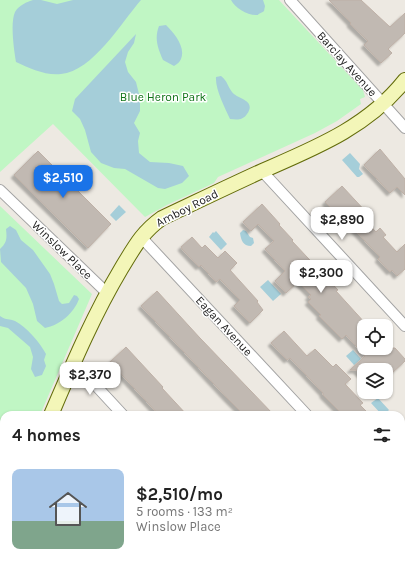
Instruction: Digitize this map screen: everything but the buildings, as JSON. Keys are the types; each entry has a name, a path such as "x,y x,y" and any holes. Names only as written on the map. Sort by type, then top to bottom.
{"main road":[{"name":"Amboy Road","path":"53,411 107,293 141,237 150,226 162,218 326,143 383,104 405,80"}],"street":[{"name":"Barclay Avenue","path":"290,0 405,128"},
{"path":"262,171 405,326"},
{"name":"Winslow Place","path":"0,190 107,293"},
{"name":"Eagan Avenue","path":"141,237 303,411"},
{"path":"74,362 119,411"}],"green space":[{"name":"Blue Heron Park","path":"0,0 279,0 363,90 365,97 360,99 361,104 337,121 315,133 218,177 214,183 145,217 53,124 0,172"},
{"path":"0,206 92,294 42,411 0,411"}],"water":[{"path":"33,0 41,0 57,4 73,0 141,0 106,44 84,64 73,71 61,74 49,74 26,67 16,62 13,37 15,12 19,7"},
{"path":"231,0 263,0 265,6 264,11 258,15 246,13 239,9"},
{"path":"166,25 176,36 182,50 181,60 174,66 163,60 157,43 159,26"},
{"path":"136,34 134,43 128,52 125,62 128,72 136,82 140,98 140,111 134,123 140,133 138,141 139,153 150,162 169,163 183,166 189,176 182,183 165,189 158,188 125,169 114,168 101,163 91,152 85,130 80,119 72,111 75,99"},
{"path":"221,76 232,92 245,100 250,106 247,114 242,118 230,119 217,87 216,77"},
{"path":"350,153 360,164 359,169 363,174 359,177 357,177 342,160"},
{"path":"89,177 93,182 85,190 80,186"},
{"path":"119,205 126,212 116,221 110,215"},
{"path":"10,226 16,230 21,240 33,250 50,274 59,301 62,304 69,303 74,295 79,299 70,314 56,324 45,328 37,321 33,304 26,288 1,262 0,249 6,240 6,229"},
{"path":"243,230 253,238 254,243 251,246 244,244 242,240 240,233"},
{"path":"216,231 227,244 221,250 209,237"},
{"path":"268,280 281,294 273,301 260,287"},
{"path":"0,316 20,324 40,345 46,354 44,360 46,366 42,375 35,377 31,369 33,357 30,347 8,328 0,326"},
{"path":"353,350 361,359 354,365 346,356"},
{"path":"377,399 379,399 389,410 378,411 371,403"}]}
